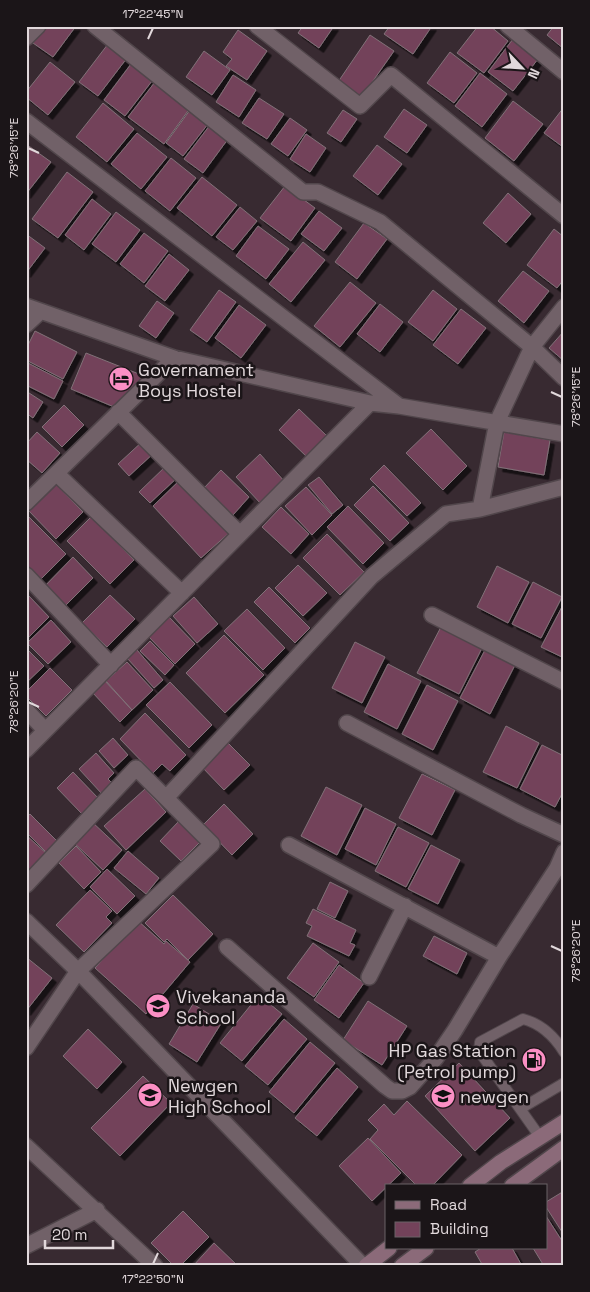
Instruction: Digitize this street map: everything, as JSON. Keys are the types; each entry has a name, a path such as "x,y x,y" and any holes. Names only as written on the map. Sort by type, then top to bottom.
{"street":[{"path":"26,38 38,26"},
{"path":"95,26 303,192 318,192 380,222 532,346 564,378"},
{"path":"257,26 360,106 391,75 562,212"},
{"path":"508,26 564,72"},
{"path":"26,121 399,406"},
{"path":"480,510 496,422 532,346 564,307"},
{"path":"26,325 33,309 174,358 370,403 399,406 564,434"},
{"path":"26,503 174,358"},
{"path":"26,750 370,403"},
{"path":"118,412 240,534"},
{"path":"57,474 182,593"},
{"path":"166,798 372,576 446,514 480,510 564,487"},
{"path":"26,575 111,665"},
{"path":"432,615 564,682"},
{"path":"26,710 46,730"},
{"path":"347,723 564,836"},
{"path":"26,885 136,768 212,844 78,971 26,1048"},
{"path":"289,845 498,957"},
{"path":"227,947 392,1091 402,1091 410,1087 436,1058 455,1030 498,957 557,868 564,852"},
{"path":"557,868 564,882"},
{"path":"368,977 405,906"},
{"path":"26,920 365,1266 386,1250"},
{"path":"473,1184 501,1162 564,1122"},
{"path":"26,1146 155,1266"},
{"path":"515,1184 564,1148"},
{"path":"26,1246 97,1210"},
{"path":"402,1266 423,1250"}],"lane":[{"path":"540,1138 479,1051 480,1042 523,1018 533,1021 554,1036 564,1052"},
{"path":"520,1109 564,1083"}],"building":[{"path":"46,26 76,26 53,57 33,43"},
{"path":"303,26 334,26 319,48 298,33"},
{"path":"390,26 432,26 413,54 384,34"},
{"path":"478,26 490,26 508,41 484,73 457,53"},
{"path":"554,26 564,26 564,49 547,35"},
{"path":"238,30 267,51 247,80 226,66 232,59 223,52"},
{"path":"370,35 394,51 361,98 338,82"},
{"path":"513,39 538,59 513,91 488,72"},
{"path":"108,44 127,58 98,96 79,82"},
{"path":"204,51 230,70 212,95 186,77"},
{"path":"450,52 477,73 454,103 427,83"},
{"path":"50,62 75,82 48,115 26,97 26,92"},
{"path":"131,64 152,81 125,116 104,100"},
{"path":"480,73 507,94 482,127 455,106"},
{"path":"233,75 256,90 239,117 216,102"},
{"path":"155,82 190,108 164,144 128,117"},
{"path":"259,98 284,114 267,139 242,123"},
{"path":"513,101 543,124 514,161 485,138"},
{"path":"103,103 134,129 107,162 76,137"},
{"path":"564,107 564,147 563,147 544,133"},
{"path":"404,109 427,125 407,153 384,137"},
{"path":"190,110 208,124 183,156 166,143"},
{"path":"343,110 357,119 341,142 327,133"},
{"path":"290,118 307,130 288,156 271,144"},
{"path":"210,125 228,139 203,173 184,159"},
{"path":"137,133 167,157 141,189 111,164"},
{"path":"306,134 326,148 310,172 290,159"},
{"path":"26,144 51,162 26,194"},
{"path":"377,145 402,164 378,195 353,176"},
{"path":"171,158 196,178 170,211 145,191"},
{"path":"67,172 93,192 58,238 32,219"},
{"path":"202,177 237,205 212,236 177,208"},
{"path":"285,186 315,208 291,241 260,218"},
{"path":"508,193 531,214 506,243 483,223"},
{"path":"92,199 111,214 84,250 65,235"},
{"path":"240,207 257,221 233,250 216,237"},
{"path":"319,211 342,228 324,251 301,234"},
{"path":"116,212 140,230 116,262 92,244"},
{"path":"364,223 387,239 357,279 335,262"},
{"path":"258,226 289,249 266,279 236,256"},
{"path":"554,229 564,237 564,279 557,288 527,265"},
{"path":"144,233 168,251 144,283 120,264"},
{"path":"26,234 45,248 26,273"},
{"path":"303,242 325,260 291,302 269,284"},
{"path":"169,254 189,270 165,301 145,286"},
{"path":"523,271 549,291 524,323 498,301"},
{"path":"350,282 376,303 340,347 314,326"},
{"path":"219,290 236,302 207,342 190,330"},
{"path":"433,290 457,309 433,341 408,322"},
{"path":"157,301 174,313 156,338 139,326"},
{"path":"380,304 403,322 380,352 357,334"},
{"path":"239,305 266,325 241,358 215,338"},
{"path":"461,309 486,328 458,364 433,345"},
{"path":"35,331 77,352 63,379 26,360 26,349"},
{"path":"564,331 564,361 549,348"},
{"path":"86,353 149,378 119,409 71,389"},
{"path":"26,362 63,381 54,399 26,385"},
{"path":"26,391 43,402 33,418 26,413"},
{"path":"64,405 84,425 62,447 42,427"},
{"path":"299,409 328,437 308,458 279,430"},
{"path":"431,429 467,466 443,490 406,453"},
{"path":"37,432 60,453 42,473 26,459 26,444"},
{"path":"504,432 550,440 544,475 498,467"},
{"path":"144,440 155,452 129,476 118,464"},
{"path":"260,454 285,482 261,504 236,477"},
{"path":"167,465 178,477 150,503 139,492"},
{"path":"384,465 421,503 407,516 370,479"},
{"path":"221,470 249,497 233,515 204,488"},
{"path":"319,477 343,505 332,514 308,485"},
{"path":"180,480 229,533 201,558 153,506"},
{"path":"55,483 83,512 56,539 28,510"},
{"path":"373,486 409,523 390,541 354,505"},
{"path":"306,487 332,515 312,535 285,506"},
{"path":"348,506 384,543 363,564 327,527"},
{"path":"281,507 309,534 291,554 262,527"},
{"path":"27,515 66,554 40,580 26,566"},
{"path":"91,517 134,560 110,584 67,541"},
{"path":"327,534 364,572 340,595 303,558"},
{"path":"73,557 93,578 64,607 44,587"},
{"path":"298,565 327,593 303,616 275,588"},
{"path":"497,566 529,582 508,623 477,607"},
{"path":"533,582 562,597 541,638 512,624"},
{"path":"269,587 310,628 295,643 254,602"},
{"path":"110,595 135,619 107,647 82,623"},
{"path":"29,596 49,617 26,640 26,600"},
{"path":"194,597 218,624 197,643 173,616"},
{"path":"564,603 564,658 541,647"},
{"path":"247,609 285,648 263,670 224,631"},
{"path":"169,617 195,644 175,664 149,637"},
{"path":"51,620 71,642 48,664 27,643"},
{"path":"442,625 483,646 459,694 417,673"},
{"path":"224,635 264,675 225,713 186,673"},
{"path":"150,641 174,665 165,675 140,651"},
{"path":"355,642 385,657 362,703 332,688"},
{"path":"26,648 44,666 26,683"},
{"path":"137,650 163,680 154,688 127,658"},
{"path":"485,650 515,665 490,714 460,698"},
{"path":"127,662 153,690 132,710 106,681"},
{"path":"388,664 421,681 397,729 364,712"},
{"path":"50,668 72,690 46,716 26,696 26,692"},
{"path":"104,680 132,710 120,722 92,692"},
{"path":"170,682 212,725 189,748 146,705"},
{"path":"427,685 458,701 433,750 402,734"},
{"path":"145,713 186,755 170,771 162,764 153,773 120,739"},
{"path":"506,726 539,743 517,788 483,772"},
{"path":"113,738 128,755 114,768 99,751"},
{"path":"226,741 250,765 224,790 201,766"},
{"path":"542,745 564,756 564,790 555,807 520,789"},
{"path":"96,753 114,773 108,779 113,784 102,794 79,769"},
{"path":"73,772 98,798 82,814 57,788"},
{"path":"422,774 455,790 432,835 399,818"},
{"path":"326,787 362,805 337,855 301,836"},
{"path":"145,789 166,812 126,850 104,826"},
{"path":"224,804 253,834 232,855 203,825"},
{"path":"365,808 396,824 376,865 345,849"},
{"path":"30,814 57,841 46,852 26,832 26,818"},
{"path":"91,821 122,850 103,870 72,841"},
{"path":"179,821 201,841 181,861 160,841"},
{"path":"398,827 429,843 406,887 375,871"},
{"path":"26,835 47,854 26,876"},
{"path":"431,845 460,860 438,904 408,889"},
{"path":"76,846 101,872 84,889 59,863"},
{"path":"128,851 159,878 146,894 114,868"},
{"path":"107,869 135,896 117,914 90,887"},
{"path":"330,882 348,891 335,918 317,909"},
{"path":"90,890 112,911 106,917 112,923 84,952 56,925"},
{"path":"173,895 213,934 188,960 167,939 164,942 145,923"},
{"path":"313,909 356,930 350,943 355,945 349,956 307,936 312,926 306,923"},
{"path":"137,920 164,944 166,941 190,962 146,1014 95,968"},
{"path":"434,936 467,953 457,974 423,956"},
{"path":"313,943 339,962 314,997 287,978"},
{"path":"26,957 52,978 26,1011"},
{"path":"339,965 364,983 339,1018 314,1000"},
{"path":"259,995 282,1014 242,1061 220,1043"},
{"path":"368,1001 407,1026 382,1065 343,1040"},
{"path":"193,1004 222,1022 197,1062 169,1044"},
{"path":"284,1019 307,1039 268,1085 245,1066"},
{"path":"88,1029 122,1062 97,1089 63,1056"},
{"path":"310,1042 335,1063 294,1113 269,1092"},
{"name":"newgen","path":"459,1063 510,1118 475,1151 425,1096"},
{"path":"337,1068 358,1087 317,1136 295,1118"},
{"path":"143,1076 171,1103 120,1156 91,1128"},
{"path":"407,1101 462,1155 434,1184 415,1184 370,1139 378,1130 368,1120 384,1104 394,1115"},
{"path":"368,1138 401,1173 390,1184 385,1184 385,1188 372,1201 339,1166"},
{"path":"564,1191 564,1235 548,1210 548,1201"},
{"path":"183,1211 209,1237 180,1266 174,1266 151,1243"},
{"path":"548,1219 564,1244 562,1266 544,1266 534,1250 548,1250"},
{"path":"214,1243 238,1266 193,1266"},
{"path":"478,1250 513,1250 522,1266 483,1266 475,1252"}],"place":[{"name":"Governament Boys Hostel","path":"121,379"},
{"name":"Vivekananda School","path":"158,1006"},
{"name":"HP Gas Station (Petrol pump)","path":"534,1060"},
{"name":"Newgen High School","path":"150,1095"},
{"name":"newgen","path":"443,1096"}]}
